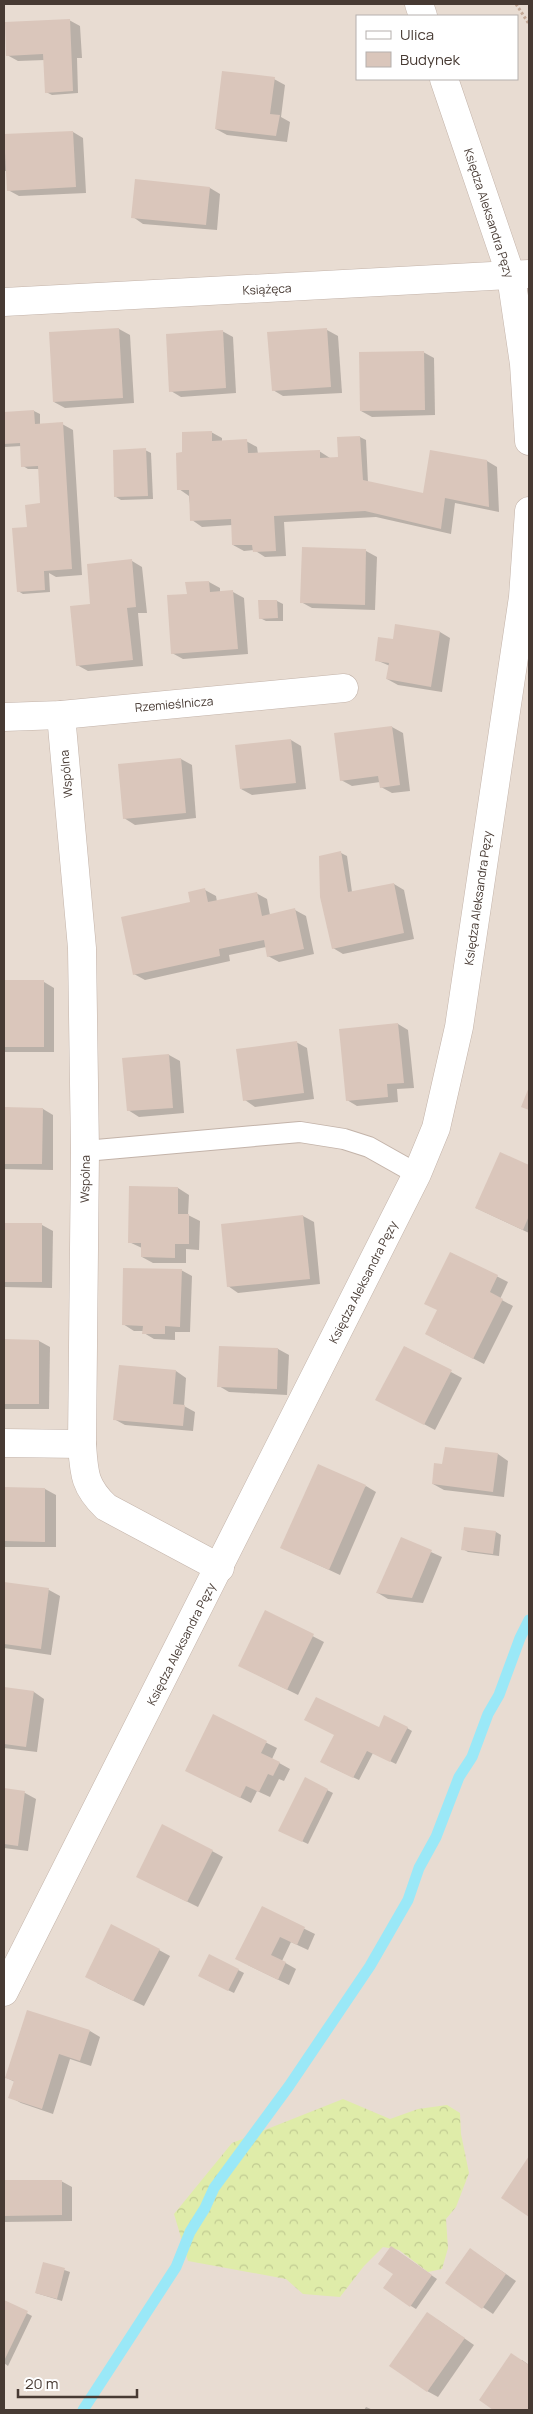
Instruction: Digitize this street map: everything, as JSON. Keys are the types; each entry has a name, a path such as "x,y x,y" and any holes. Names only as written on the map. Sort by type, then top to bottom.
{"street":[{"name":"Księdza Aleksandra Pęzy","path":"444,80 520,275 529,440"},
{"name":"Książęca","path":"4,302 520,275"},
{"name":"Księdza Aleksandra Pęzy","path":"4,1992 418,1174 436,1128 459,1027 523,597 529,511"},
{"name":"Rzemieślnicza","path":"4,717 61,715 344,688"},
{"name":"Wspólna","path":"61,715 82,948 85,1151 82,1444 84,1477 92,1493 106,1507 220,1568"},
{"path":"4,1443 82,1444"}],"lane":[{"path":"85,1151 300,1132 344,1139 368,1147 418,1174"}],"path":[{"path":"516,4 529,24"}],"shaded area":[{"path":"4,4 529,4 529,2410 4,2410"}],"green space":[{"path":"343,2099 390,2119 418,2109 447,2105 460,2113 461,2134 469,2173 456,2207 446,2219 448,2248 442,2269 428,2272 399,2250 383,2247 364,2266 340,2297 303,2294 286,2279 188,2261 174,2214 232,2143"}],"building":[{"path":"70,19 73,91 45,93 43,54 6,56 5,22"},
{"path":"222,71 275,77 270,114 280,115 276,136 215,129"},
{"path":"73,131 76,187 7,191 4,134"},
{"path":"135,179 210,187 206,225 131,218"},
{"path":"119,328 123,398 53,402 49,332"},
{"path":"327,328 331,387 272,391 267,332"},
{"path":"223,330 226,388 169,392 166,334"},
{"path":"424,351 425,410 360,411 359,352"},
{"path":"34,410 35,424 63,422 72,569 44,571 45,590 17,592 12,528 27,527 25,505 40,503 38,466 21,467 20,443 4,444 4,412"},
{"path":"212,431 212,441 247,439 248,453 320,450 320,458 338,457 337,437 360,436 363,480 423,493 430,450 487,460 489,507 445,498 441,529 365,511 274,516 276,551 253,552 252,545 232,545 231,519 190,521 189,490 177,490 176,453 182,452 182,432"},
{"path":"146,448 148,496 114,497 113,450"},
{"path":"302,547 366,549 365,605 300,603"},
{"path":"132,559 136,607 127,608 133,660 76,666 70,606 90,604 87,564"},
{"path":"209,581 210,592 233,590 238,649 171,654 167,595 187,594 185,582"},
{"path":"258,600 277,600 278,618 259,619"},
{"path":"395,624 440,631 431,687 386,679 389,663 375,661 378,637 393,639"},
{"path":"392,726 400,785 380,788 378,776 340,781 334,733"},
{"path":"291,739 296,783 240,789 235,745"},
{"path":"181,758 186,813 123,819 118,764"},
{"path":"341,851 348,892 394,883 404,933 332,949 320,897 319,856"},
{"path":"205,888 208,902 257,892 262,916 295,908 304,949 267,957 264,940 219,949 220,956 133,975 121,917 190,902 188,892"},
{"path":"4,980 44,980 44,1047 4,1047"},
{"path":"398,1023 404,1083 387,1084 388,1097 346,1101 339,1029"},
{"path":"297,1041 304,1093 243,1101 236,1049"},
{"path":"169,1054 173,1108 127,1111 122,1058"},
{"path":"529,1087 529,1110 521,1107"},
{"path":"4,1107 43,1108 42,1164 4,1164"},
{"path":"500,1152 529,1165 529,1216 523,1230 475,1208"},
{"path":"129,1186 178,1187 178,1214 189,1214 189,1244 175,1244 175,1258 141,1257 141,1243 128,1243"},
{"path":"303,1215 310,1279 227,1287 221,1224"},
{"path":"4,1223 42,1223 42,1282 4,1282"},
{"path":"450,1252 498,1275 490,1292 503,1299 473,1359 425,1334 437,1310 424,1304"},
{"path":"123,1268 182,1269 180,1327 165,1326 165,1334 142,1334 143,1326 122,1325"},
{"path":"4,1339 39,1340 39,1404 4,1404"},
{"path":"219,1346 278,1348 277,1389 217,1387"},
{"path":"404,1346 452,1370 424,1425 375,1400"},
{"path":"119,1365 176,1370 173,1404 185,1405 183,1426 113,1420"},
{"path":"445,1447 498,1453 493,1492 432,1484 434,1463 442,1464"},
{"path":"318,1464 366,1485 329,1570 280,1548"},
{"path":"4,1487 45,1488 45,1542 4,1541"},
{"path":"464,1527 496,1531 493,1554 461,1550"},
{"path":"401,1537 432,1550 412,1598 376,1593"},
{"path":"4,1582 49,1588 41,1649 4,1644"},
{"path":"265,1610 314,1634 287,1690 238,1666"},
{"path":"4,1687 34,1691 26,1747 4,1744"},
{"path":"316,1697 379,1727 384,1715 408,1727 390,1762 367,1751 353,1778 320,1762 334,1735 304,1720"},
{"path":"213,1714 267,1741 261,1753 280,1762 273,1776 268,1774 259,1792 246,1786 240,1798 185,1771"},
{"path":"305,1777 328,1789 302,1842 278,1831"},
{"path":"4,1788 25,1791 18,1846 4,1844"},
{"path":"162,1824 213,1850 187,1902 136,1877"},
{"path":"262,1906 305,1927 297,1945 280,1937 271,1955 286,1962 278,1980 235,1959"},
{"path":"111,1924 160,1949 133,2001 85,1977"},
{"path":"209,1954 239,1969 228,1991 198,1976"},
{"path":"27,2010 90,2030 80,2061 59,2054 42,2109 8,2098 14,2081 5,2078"},
{"path":"529,2156 529,2217 501,2198"},
{"path":"4,2180 62,2180 62,2215 4,2216"},
{"path":"391,2246 432,2275 410,2307 383,2288 393,2274 378,2264"},
{"path":"470,2248 506,2274 482,2309 445,2283"},
{"path":"43,2262 65,2268 57,2299 35,2293"},
{"path":"4,2300 28,2311 4,2361"},
{"path":"427,2312 465,2338 427,2392 389,2366"},
{"path":"511,2353 529,2365 529,2410 493,2410 479,2400"}],"waterway":[{"path":"83,2410 176,2267 190,2232 205,2208 214,2188 289,2086 370,1966 408,1900 419,1868 436,1837 459,1777 472,1757 488,1714 499,1695 520,1638 529,1620"}]}
